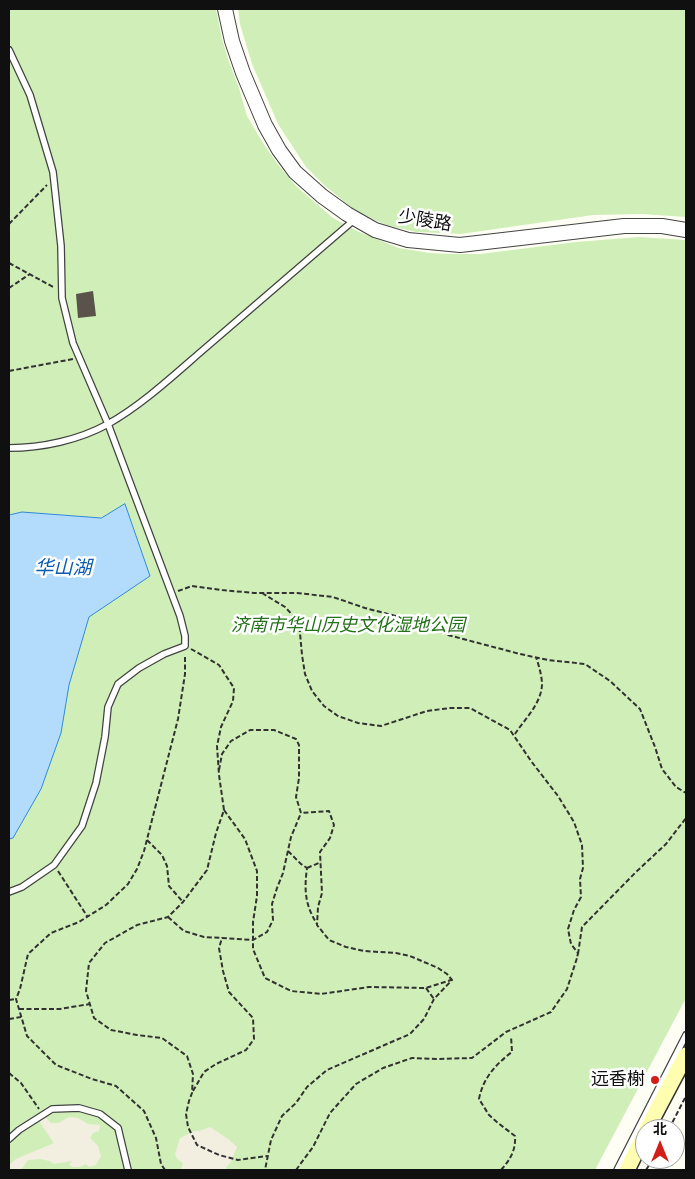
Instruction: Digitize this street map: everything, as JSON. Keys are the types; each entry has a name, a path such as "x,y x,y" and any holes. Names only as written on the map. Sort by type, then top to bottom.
{"main road":[{"path":"652,1119 686,1056"},
{"path":"621,1170 635,1149"}],"street":[{"name":"少陵路","path":"225,9 232,41 248,88 279,150 295,172 322,196 375,230 408,240 460,245 624,226 662,226 686,230"}],"lane":[{"path":"9,50 30,95 53,172 60,246 62,298 73,343 108,424 180,616 185,636 185,646 164,654 139,668 118,684 108,707 105,737 96,783 82,826 54,865 22,887 9,892"},
{"path":"9,448 58,443 108,424 178,371 356,219"},
{"path":"621,1170 686,1035"},
{"path":"9,1139 19,1130 52,1109 79,1108 100,1114 118,1128 128,1170"}],"path":[{"path":"9,224 54,178"},
{"path":"9,263 62,292"},
{"path":"9,288 30,274"},
{"path":"9,370 79,358"},
{"path":"171,592 192,586 222,590 297,593 333,597 365,608 415,621 448,635 536,658 585,664 610,681 640,709 656,746 662,769 676,786 686,793"},
{"path":"262,593 285,607 299,622 305,674 312,691 324,706 338,716 358,723 381,726 427,711 470,708 510,730 566,809 574,822 582,845 581,897 574,910 568,929 571,944 578,953"},
{"path":"164,1170 156,1138 144,1111 116,1086 92,1080 56,1065 27,1036 16,999 28,954 51,933 79,922 106,905 128,884 137,869 178,719 185,674 185,646 219,665 234,688 233,700 221,727 217,746 224,810 206,870 183,902 168,917 137,925 106,943 89,963 86,991 94,1018 111,1030 162,1038 187,1056 192,1074 192,1093"},
{"path":"514,735 538,700 542,686 536,658"},
{"path":"168,917 184,931 204,937 253,940 266,932 273,920 272,904 283,874 291,837 301,813 296,797 299,778 299,744 296,739 274,730 250,730 231,741 222,754 219,775"},
{"path":"224,810 245,839 257,871 253,949 265,978 291,991 320,994 369,987 426,988 452,980"},
{"path":"301,813 329,811 334,824 330,838 320,852 322,894 318,907 317,925"},
{"path":"296,1170 313,1148 330,1113 356,1084 383,1068 412,1058 472,1058 506,1032 552,1012 567,989 578,953 582,927 666,844 686,818"},
{"path":"146,840 162,855 167,866 169,886 183,902"},
{"path":"288,851 307,868"},
{"path":"307,868 320,862"},
{"path":"54,865 88,916"},
{"path":"307,868 305,893 311,914 329,940 346,947 364,951 410,956 438,968 452,980"},
{"path":"222,938 219,948 229,992 253,1018 254,1039 246,1050 216,1064 204,1072 188,1100 186,1114 188,1127 197,1144 219,1155 238,1160 267,1156"},
{"path":"265,1170 270,1140 282,1116 296,1103 307,1087 327,1070 410,1034 424,1018 434,999 452,980"},
{"path":"426,988 434,999"},
{"path":"9,1000 16,999"},
{"path":"19,1009 60,1009 90,1004"},
{"path":"9,1019 21,1017"},
{"path":"501,1170 512,1154 516,1144 515,1136 489,1115 479,1099 482,1087 498,1063 512,1052 511,1036"},
{"path":"9,1073 21,1083 43,1115"},
{"path":"674,1119 686,1096"}],"green space":[{"name":"济南市华山历史文化湿地公园","path":"9,9 216,9 222,39 247,116 279,166 296,186 333,218 359,232 399,248 430,253 480,254 576,242 639,237 686,240 686,998 595,1170 9,1170"},
{"path":"238,9 686,9 686,217 642,214 593,215 461,234 416,232 386,225 372,219 353,209 306,167 278,124 252,64 240,24"}],"shaded area":[{"path":"43,1115 51,1123 59,1123 69,1117 78,1118 88,1124 100,1125 99,1131 93,1133 90,1138 98,1146 101,1156 96,1165 89,1167 86,1164 80,1167 73,1167 69,1165 72,1161 54,1164 40,1159 28,1160 21,1170 9,1170 9,1165 16,1159 54,1143 37,1118"},
{"path":"210,1127 237,1147 231,1162 225,1170 181,1170 183,1163 177,1159 175,1154 180,1138"}],"water":[{"name":"华山湖","path":"125,504 150,576 89,617 69,685 61,733 41,789 13,838 9,839 9,515 22,512 101,518"}],"building":[{"path":"93,291 96,316 78,318 76,294"}],"place":[{"name":"远香榭","path":"655,1080"}]}
